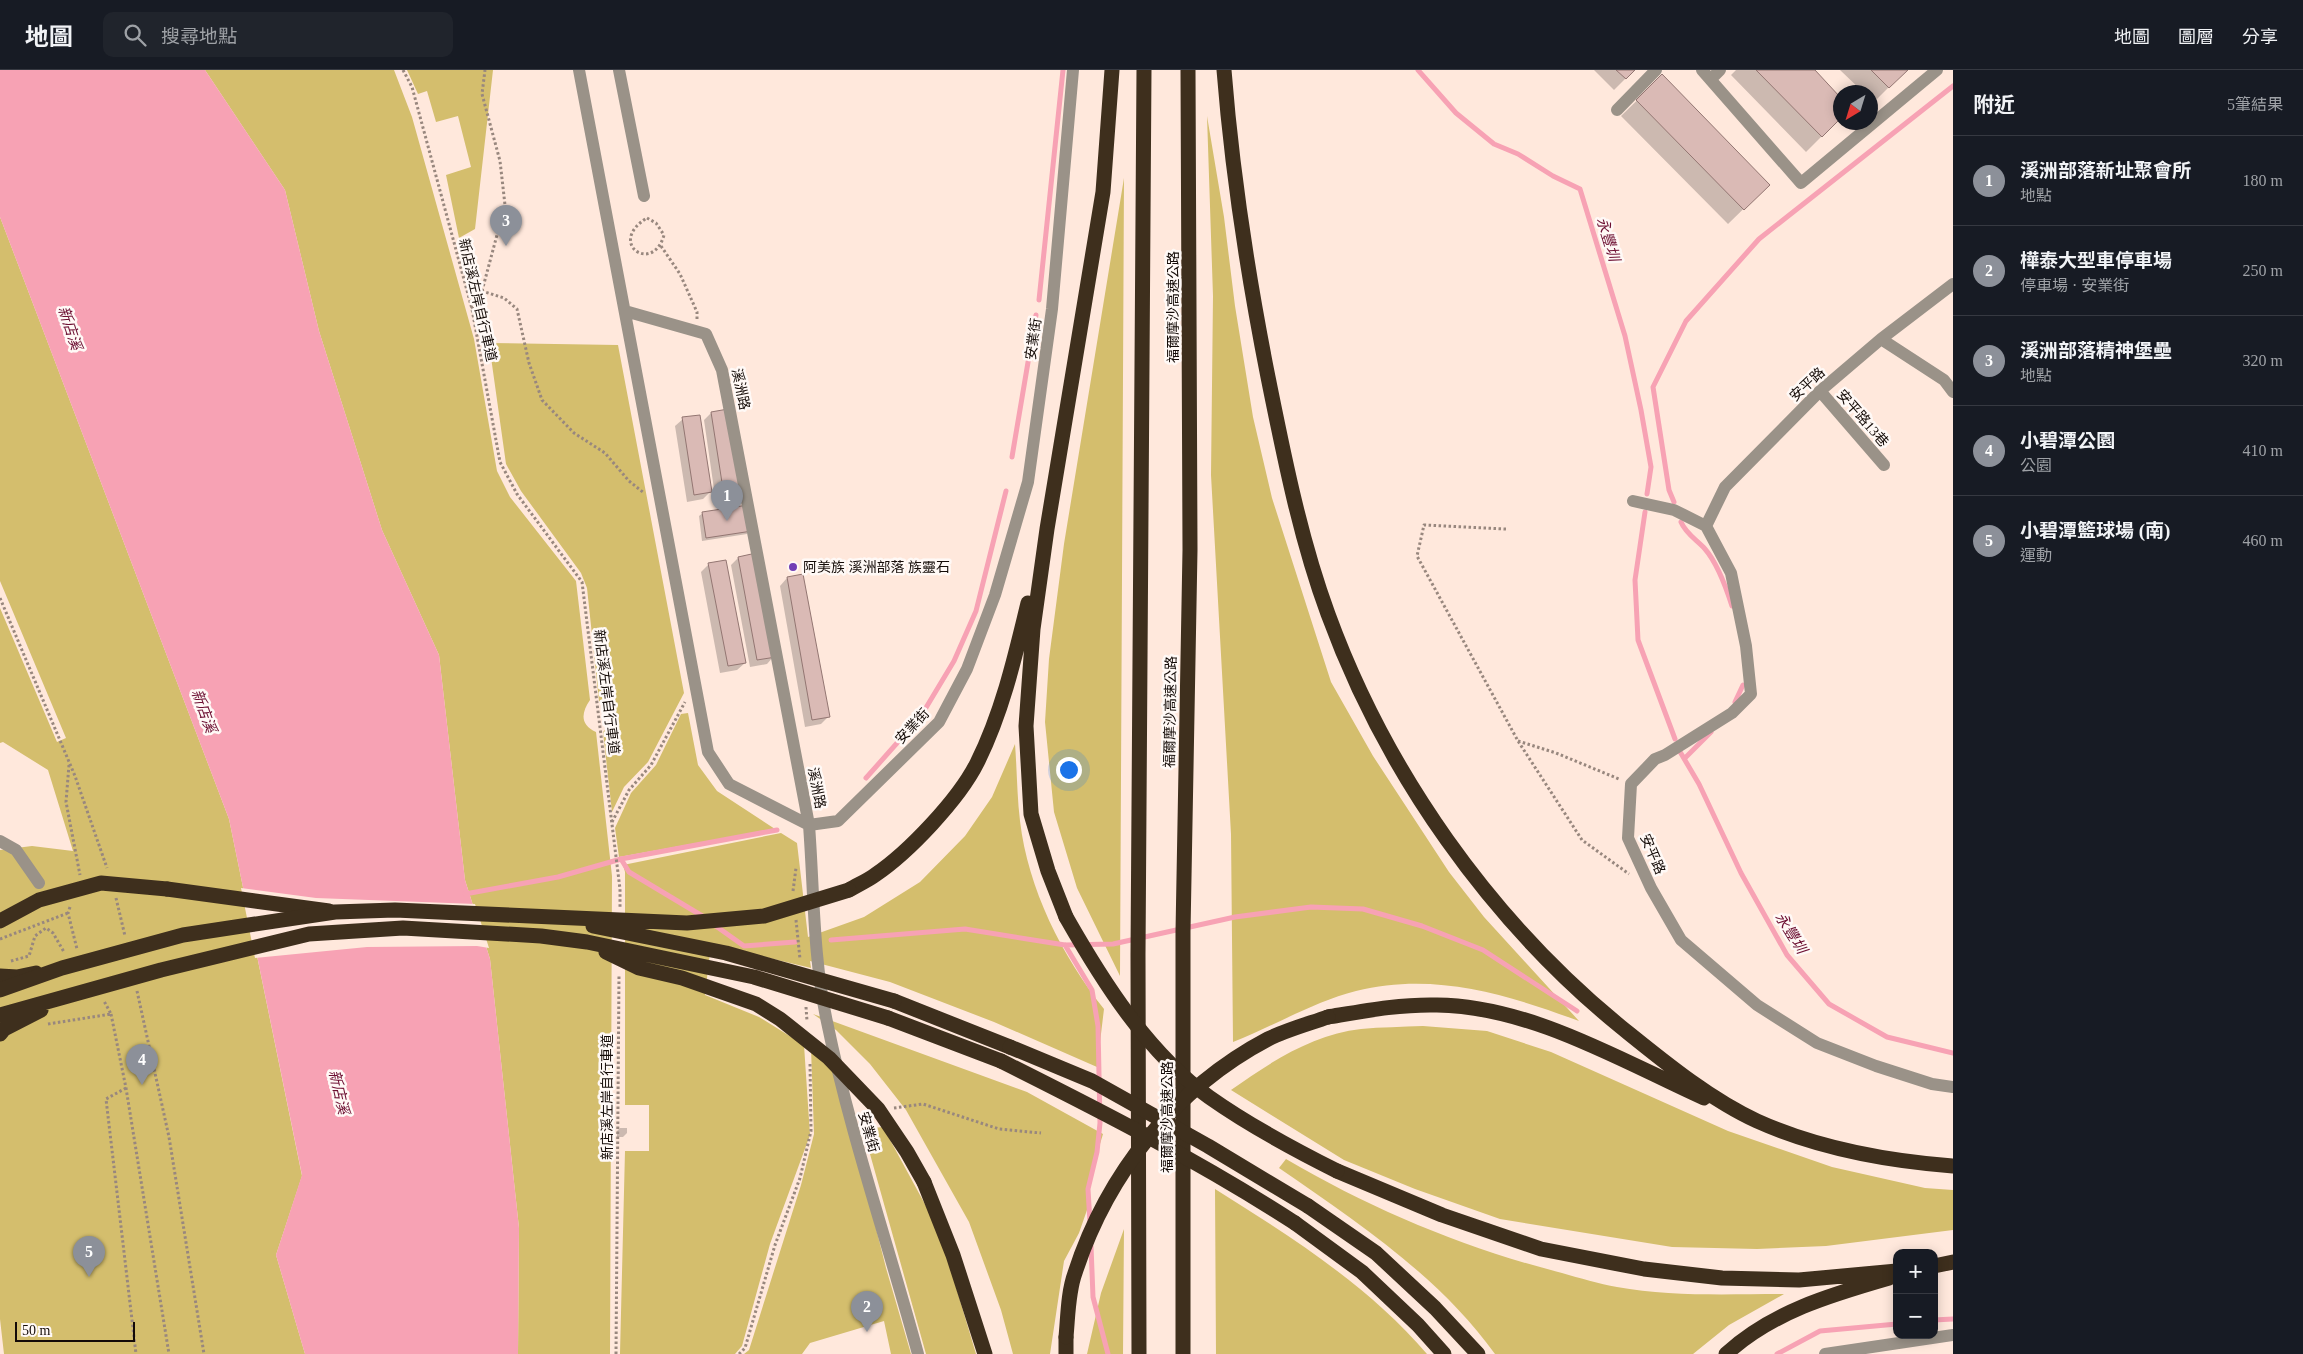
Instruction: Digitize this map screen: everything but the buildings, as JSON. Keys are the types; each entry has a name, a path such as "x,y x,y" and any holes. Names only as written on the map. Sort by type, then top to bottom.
{"highway":[{"path":"1112,70 1104,192 1047,529 1033,629 1026,726 1031,814 1048,871 1066,917 1094,965 1121,1006 1159,1052 1208,1096 1273,1139 1337,1171 1442,1215 1541,1249 1644,1269 1722,1278 1800,1280 1893,1271"},
{"name":"福爾摩沙高速公路","path":"1139,1354 1138,945 1144,70"},
{"name":"福爾摩沙高速公路","path":"1183,1354 1183,932 1190,550 1188,70"},
{"path":"1224,70 1257,321 1284,454 1327,612 1348,667 1372,717 1423,803 1463,860 1496,902 1547,959 1598,1008 1658,1056 1710,1094 1756,1121"},
{"path":"2,969 17,977 62,968 183,935 335,912 395,910 550,918 687,922 764,916 849,890 875,875 927,828 952,800 976,764 993,726 1010,675 1047,529"},
{"path":"0,921 39,900 101,883 167,889 335,912"},
{"path":"550,918 639,934 726,953 894,1001 1092,1081 1208,1146 1308,1206 1376,1253 1435,1308 1478,1354"},
{"path":"0,1015 161,970 309,934 403,928 541,936 587,942 754,977 888,1018 1001,1061 1118,1120 1262,1202 1295,1223 1362,1272 1418,1324 1444,1354"},
{"path":"587,942 638,968 682,978 756,1004 780,1019 829,1058 872,1103 907,1152 924,1182 953,1255 985,1354"},
{"path":"0,990 62,968"},
{"path":"0,1034 4,1029 69,995"},
{"path":"1066,1354 1066,1337 1074,1274 1103,1206 1121,1172 1166,1116 1220,1069 1268,1039 1328,1017 1393,1007 1438,1005 1477,1009 1525,1020 1582,1041 1756,1121 1808,1139 1865,1154 1924,1164 1953,1166"},
{"path":"1938,1265 1953,1262"},
{"path":"1726,1354 1777,1318 1834,1294 1893,1277"},
{"path":"1184,1291 1190,1354"}],"street":[{"name":"溪洲路","path":"580,70 708,752 729,784 809,825"},
{"path":"619,70 644,196"},
{"name":"安業街","path":"918,1354 848,1115 826,1020 816,954 809,825 838,821 939,722 968,669 995,595 1028,482 1052,309 1073,70"},
{"path":"1617,110 1656,70"},
{"path":"1702,70 1801,183 1938,70"},
{"path":"1711,79 1720,70"},
{"name":"安平路","path":"1706,526 1725,487 1820,391 1881,339 1953,284"},
{"name":"溪洲路","path":"625,311 706,334 722,370 809,825"},
{"path":"1881,339 1944,380 1953,392"},
{"name":"安平路13巷","path":"1820,391 1884,465"},
{"path":"1631,784 1655,759 1666,755 1732,713 1751,694 1746,646 1730,573 1706,526 1674,510 1633,500"},
{"name":"安平路","path":"1631,784 1628,838 1651,888 1681,940 1757,1005 1817,1044 1886,1070 1932,1084 1953,1088"},
{"path":"0,841 16,850 39,883"},
{"path":"1825,1354 1953,1335"}],"path":[{"name":"新店溪左岸自行車道","path":"403,70 412,87 472,309 500,462 517,494 582,582 620,889 620,909"},
{"path":"472,309 482,292 505,205 500,160 482,94 485,70"},
{"path":"661,246 652,254 642,254 634,249 630,240 631,232 636,225 647,218 656,223 664,235 661,246 680,274 697,312 696,331"},
{"path":"482,292 504,298 517,309 529,363 542,400 574,433 605,453 629,481 662,508"},
{"path":"1506,529 1424,525 1417,556 1518,741 1582,840 1618,867 1651,888"},
{"path":"612,822 629,790 651,765 685,702 698,700"},
{"path":"1518,741 1556,753 1631,784"},
{"path":"70,765 66,802 81,872 78,880"},
{"path":"794,894 793,884 798,859"},
{"path":"0,939 68,913 70,905"},
{"path":"795,913 801,968"},
{"path":"44,922 46,928 53,933"},
{"path":"2,969 29,956 35,936 46,928"},
{"name":"新店溪左岸自行車道","path":"616,1354 619,968"},
{"path":"805,1005 808,1023"},
{"path":"111,1014 126,1088 169,1354"},
{"path":"740,1354 745,1348 775,1245 800,1178 811,1131 810,1059"},
{"path":"126,1088 106,1100 136,1354"},
{"path":"886,1109 923,1104 999,1129 1041,1133"}],"shaded area":[{"path":"205,70 394,70 412,117 474,339 497,471 510,497 576,581 590,700 585,710 584,718 587,726 596,732 612,876 610,1354 518,1354 519,1228 490,959 465,880 439,655 382,530 319,331 285,190"},
{"path":"407,70 493,70 475,229 459,238 446,175 471,167 458,116 436,122 427,91 418,94"},
{"path":"1207,116 1224,217 1235,306 1253,417 1272,498 1331,682 1373,756 1449,872 1484,917 1579,1021 1497,995 1442,985 1413,984 1356,991 1324,1001 1233,1042 1231,834 1211,475 1213,296"},
{"path":"1124,178 1120,976 1077,888 1054,812 1045,722 1049,659 1064,544"},
{"path":"0,217 229,819 302,1176 276,1255 305,1354 4,1354 0,1319 0,850 32,846 73,851 48,770 3,742 0,743 0,608 57,742 66,738 0,581"},
{"path":"489,343 618,345 684,693 648,762 624,787 612,812 603,732 610,725 614,715 609,706 599,701 587,588 581,573 521,491 506,464"},
{"path":"688,713 698,765 717,791 775,829 619,857 615,828 631,793 656,765 681,714"},
{"path":"1015,744 1020,821 1024,846 1039,896 1049,921 1074,967 1104,1009 1097,1067 994,1022 890,982 810,961 811,968 711,944 705,995 759,1017 804,1045 810,1135 770,1244 742,1346 735,1354 620,1354 625,1151 649,1151 649,1105 625,1105 625,872 623,865 781,833 797,843 808,937 864,917 920,882 965,836 992,797"},
{"path":"813,1014 1027,1092 1103,1134 1087,1187 1087,1210 1079,1233 1064,1261 1050,1354 1013,1354 1001,1310 969,1222 906,1110 870,1064 836,1030"},
{"path":"1423,1026 1487,1031 1551,1052 1728,1131 1832,1167 1925,1188 1953,1190 1953,1230 1826,1246 1757,1249 1672,1247 1500,1219 1415,1189 1344,1160 1231,1090 1292,1051 1326,1037 1361,1029"},
{"path":"811,1048 836,1069 886,1268 911,1354 891,1354 884,1321 810,1343 802,1354 744,1354 749,1350 801,1185 814,1134"},
{"path":"883,1127 939,1230 976,1354 926,1354 863,1129"},
{"path":"1286,1159 1352,1195 1420,1226 1490,1252 1590,1281 1617,1287 1658,1292 1784,1294 1729,1325 1693,1354 1495,1354 1473,1326 1423,1275 1367,1230 1279,1168"},
{"path":"1215,1189 1300,1244 1354,1284 1404,1329 1427,1354 1216,1354"},
{"path":"1124,1229 1123,1354 1087,1354 1101,1293"}],"water":[{"name":"新店溪","path":"0,70 205,70 285,190 319,331 382,530 439,655 465,880 490,959 519,1228 518,1354 305,1354 276,1255 302,1175 229,819 0,217"}],"pier":[{"path":"241,888 316,898 475,904 489,948 477,946 367,947 255,958"}],"waterway":[{"path":"1039,300 1063,70"},
{"name":"永豐圳","path":"1418,70 1456,113 1494,144 1518,154 1553,176 1580,189 1625,336 1651,467 1647,494"},
{"path":"1674,502 1669,490 1653,387 1686,321 1759,239 1953,86"},
{"path":"1012,457 1036,315"},
{"path":"866,778 921,716 954,661 976,611 1006,491"},
{"name":"永豐圳","path":"1645,512 1635,580 1638,640 1675,739"},
{"path":"1681,522 1714,562 1732,606"},
{"path":"1735,702 1743,685"},
{"path":"1685,758 1711,732"},
{"name":"永豐圳","path":"1679,750 1699,784 1741,873 1787,955 1829,1004 1887,1037 1953,1053"},
{"path":"465,894 558,877 621,859 777,830"},
{"path":"621,859 629,872 704,917"},
{"path":"831,940 965,929 1065,945 1113,944 1235,917 1311,907 1363,909 1422,926 1483,950 1577,1011"},
{"path":"713,924 744,946 795,942"},
{"path":"1065,945 1092,990 1098,1026 1100,1123 1097,1152 1088,1189 1090,1223"},
{"path":"1091,1246 1093,1297 1108,1354"},
{"path":"1938,1320 1953,1319"},
{"path":"1777,1354 1820,1331 1893,1324"}],"place":[{"name":"溪洲部落精神堡壘","path":"506,246"},
{"name":"溪洲部落新址聚會所","path":"727,521"},
{"name":"阿美族 溪洲部落 族靈石","path":"793,567"},
{"name":"小碧潭公園","path":"142,1085"},
{"name":"小碧潭籃球場 (南)","path":"89,1277"},
{"name":"樺泰大型車停車場","path":"867,1332"}]}
